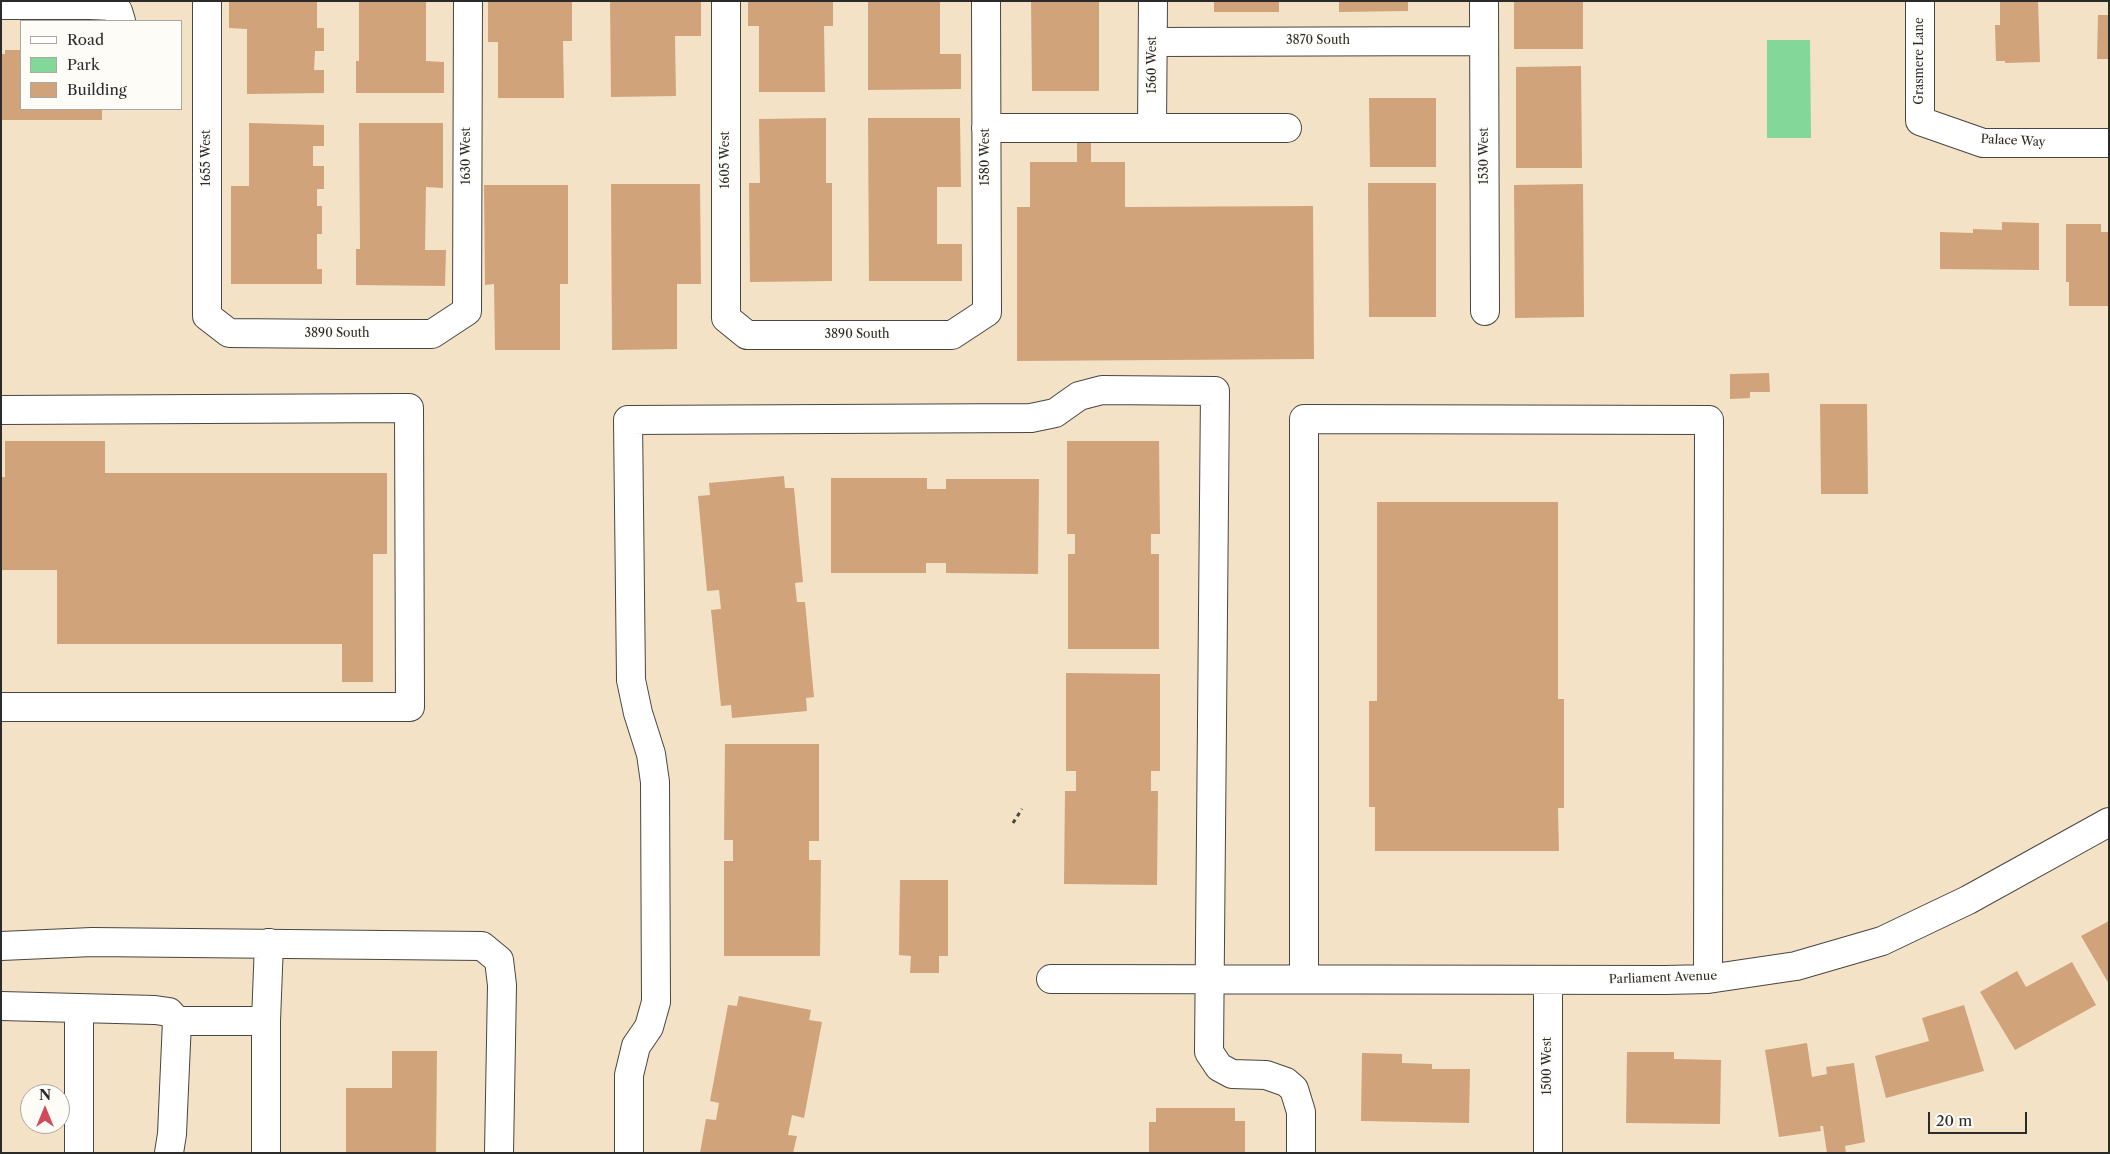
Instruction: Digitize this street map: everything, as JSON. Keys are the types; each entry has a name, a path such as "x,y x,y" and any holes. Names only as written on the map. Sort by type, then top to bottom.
{"street":[{"name":"1655 West","path":"207,1 207,316"},
{"name":"1630 West","path":"467,311 468,1"},
{"name":"1605 West","path":"726,1 726,318"},
{"name":"1580 West","path":"986,1 987,312"},
{"name":"1560 West","path":"1152,128 1153,1"},
{"name":"1530 West","path":"1484,1 1485,311"},
{"name":"Grasmere Lane","path":"1920,1 1920,121"},
{"path":"1,5 90,3 113,6 118,11 121,20"},
{"name":"3870 South","path":"1153,42 1484,41"},
{"name":"Palace Way","path":"1920,121 1983,142 2109,143"},
{"path":"986,128 1286,128"},
{"name":"3890 South","path":"207,316 228,333 432,334 467,311"},
{"name":"3890 South","path":"726,318 747,335 952,335 987,312"},
{"path":"629,1153 629,1076 636,1046 649,1027 656,1002 656,992 655,782 651,754 638,713 631,680 628,420 1031,418 1055,413 1079,396 1102,390 1215,391 1209,1052 1219,1067 1232,1074 1266,1076 1286,1082 1294,1089 1301,1112 1301,1153"},
{"path":"1,410 409,408 410,707 1,707"},
{"path":"1304,979 1304,419 1709,420 1708,978"},
{"name":"Parliament Avenue","path":"1051,978 1548,980 1708,978 1796,966 1882,941 1968,900 2109,822"},
{"path":"1,946 92,942 482,946 499,960 502,984 499,1153"},
{"path":"266,1153 266,1021 269,943"},
{"name":"1500 West","path":"1548,980 1548,1153"},
{"path":"1,1006 169,1012 177,1021 172,1134 169,1153"},
{"path":"79,1009 79,1153"},
{"path":"177,1021 266,1021"}],"path":[{"path":"1013,824 1022,809"}],"green space":[{"path":"1767,40 1810,40 1811,138 1767,138"}],"building":[{"path":"229,1 317,1 317,28 324,28 324,51 315,51 314,70 324,70 324,93 247,94 247,29 229,28"},
{"path":"359,1 426,1 426,61 444,62 444,93 356,93 356,61 359,61"},
{"path":"488,1 572,1 572,41 563,41 564,98 498,98 498,42 488,42"},
{"path":"610,1 701,1 701,36 675,36 676,96 611,97"},
{"path":"748,1 833,1 833,26 824,26 825,92 759,92 759,26 748,26"},
{"path":"868,1 940,1 940,54 961,54 961,89 868,90"},
{"path":"1031,1 1099,1 1099,91 1032,91"},
{"path":"1214,1 1279,1 1279,12 1214,12"},
{"path":"1339,1 1408,1 1408,11 1339,12"},
{"path":"1514,1 1583,1 1583,49 1514,49"},
{"path":"2000,1 2038,1 2040,62 2005,63 2005,61 1996,61 1995,25 2000,25"},
{"path":"2098,15 2109,15 2109,59 2097,59"},
{"path":"5,50 20,50 20,110 102,110 102,120 1,120 1,54 5,54"},
{"path":"1581,66 1582,168 1516,168 1516,67"},
{"path":"1369,98 1436,98 1436,167 1370,167"},
{"path":"826,118 826,183 832,183 832,281 750,282 749,183 760,183 759,119"},
{"path":"868,118 960,118 961,187 937,187 937,244 962,244 962,281 869,281"},
{"path":"249,123 324,125 324,146 313,146 313,166 324,166 324,189 317,189 317,206 322,206 322,234 317,234 317,269 322,269 322,284 231,284 231,186 249,186"},
{"path":"359,123 443,123 443,188 426,187 425,250 446,250 445,286 356,285 356,249 360,249"},
{"path":"1077,142 1091,142 1091,162 1125,162 1125,207 1313,206 1314,359 1017,361 1017,207 1030,207 1030,162 1077,162"},
{"path":"1368,183 1436,183 1436,317 1369,317"},
{"path":"611,184 700,184 701,284 677,284 677,349 612,350"},
{"path":"1583,184 1584,317 1515,318 1514,185"},
{"path":"484,185 568,185 568,284 560,284 560,350 495,350 494,284 485,285"},
{"path":"2002,222 2039,223 2039,270 1940,269 1940,232 1973,233 1973,229 2002,230"},
{"path":"2066,224 2101,224 2101,232 2109,232 2109,306 2069,306 2069,282 2066,282"},
{"path":"1769,373 1770,392 1750,392 1750,398 1730,399 1730,374"},
{"path":"1820,404 1867,404 1868,494 1821,494"},
{"path":"5,441 105,441 105,473 387,473 387,554 373,554 373,682 342,682 342,644 57,644 57,570 1,570 1,477 5,477"},
{"path":"1067,441 1159,441 1160,534 1151,534 1151,554 1159,554 1159,649 1068,649 1068,554 1075,554 1075,534 1067,534"},
{"path":"784,476 785,488 794,488 803,582 795,583 797,602 805,602 814,697 806,698 807,711 732,718 731,705 721,706 711,610 721,609 719,590 707,591 698,496 710,495 709,483"},
{"path":"831,478 927,478 927,489 946,489 946,479 1039,479 1038,574 946,573 946,563 926,563 926,573 831,573"},
{"path":"1377,502 1558,502 1558,699 1564,699 1564,808 1558,808 1559,851 1375,851 1375,807 1369,807 1369,701 1377,701"},
{"path":"1066,673 1160,674 1160,771 1151,771 1151,791 1158,791 1157,885 1064,884 1065,791 1076,791 1076,771 1066,771"},
{"path":"725,744 819,744 819,841 809,841 809,860 821,860 820,956 724,956 724,861 733,861 733,840 724,840"},
{"path":"900,880 948,880 948,956 939,956 939,973 910,973 911,956 899,955"},
{"path":"2109,921 2109,984 2081,936"},
{"path":"2072,962 2096,1005 2015,1050 1980,992 2017,971 2026,987"},
{"path":"739,996 811,1010 809,1020 822,1022 804,1118 792,1115 788,1135 797,1136 793,1153 700,1153 706,1119 716,1120 719,1103 710,1101 728,1005 737,1006"},
{"path":"1964,1005 1984,1071 1886,1098 1875,1056 1929,1041 1922,1018"},
{"path":"1807,1043 1812,1077 1827,1074 1826,1067 1854,1063 1865,1142 1845,1146 1846,1153 1827,1153 1823,1126 1820,1126 1821,1131 1779,1137 1765,1050"},
{"path":"392,1051 437,1051 436,1153 346,1153 346,1088 392,1088"},
{"path":"1627,1052 1674,1052 1674,1059 1721,1060 1720,1124 1626,1123"},
{"path":"1362,1053 1402,1054 1402,1063 1432,1064 1432,1069 1470,1069 1469,1123 1361,1121"},
{"path":"1156,1108 1235,1108 1235,1121 1245,1121 1245,1153 1149,1153 1149,1122 1156,1122"}]}
